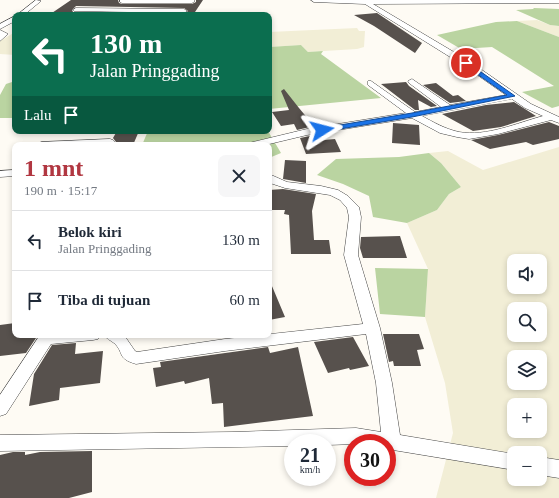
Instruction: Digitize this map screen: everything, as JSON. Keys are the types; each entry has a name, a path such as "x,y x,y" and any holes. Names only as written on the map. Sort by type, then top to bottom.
{"street":[{"path":"112,10 123,0 192,0"},
{"path":"183,12 192,0"},
{"path":"314,0 366,2 511,0 559,2"},
{"path":"24,12 38,1"},
{"path":"366,2 466,63 512,96 554,119"},
{"path":"76,10 82,5"},
{"path":"76,10 112,10 134,12"},
{"path":"1,28 12,20"},
{"path":"1,28 12,26"},
{"path":"0,39 5,34 1,28"},
{"path":"412,81 448,108"},
{"path":"371,83 412,115 448,132 469,136 479,135 554,119"},
{"path":"269,142 307,132 412,115 512,96"},
{"path":"0,174 12,173"},
{"path":"272,179 285,185 334,192 344,198 353,207 355,216 351,255 372,328 384,383 391,434"},
{"path":"117,338 120,340 129,355 136,358 225,345 372,328"},
{"path":"0,409 46,338"},
{"path":"0,443 233,440 344,436"},
{"path":"396,443 507,461"},
{"path":"547,467 559,469"}],"shaded area":[{"path":"537,20 550,25 559,26 559,37 517,21"},
{"path":"357,28 359,31 365,31 364,47 357,49 308,52 301,45 272,47 272,32"},
{"path":"12,34 12,55 0,54 0,41"},
{"path":"559,147 559,498 436,498 453,433 445,383 425,317 428,269 407,223 437,210 449,194 461,187 441,163 429,153 448,151 483,170"}],"green space":[{"path":"534,8 559,9 559,26 550,25 516,10"},
{"path":"517,21 559,37 559,106 552,108 522,92 554,86 492,47 461,49 437,35 496,22"},
{"path":"301,45 308,52 323,51 321,54 381,98 272,109 272,47"},
{"path":"12,82 12,118 0,118 0,95 6,84"},
{"path":"147,134 270,134 281,153 272,157 272,142 143,142"},
{"path":"429,153 441,163 461,187 449,194 437,210 407,223 373,217 369,196 343,184 317,175 336,159 399,157"},
{"path":"375,268 428,269 425,317 380,314"}],"building":[{"path":"71,0 118,0 119,3 122,4 192,4 196,2 196,0 203,0 195,12 187,12 188,11 184,8 76,6 72,10 73,12 53,12"},
{"path":"377,13 422,43 415,53 374,26 354,15"},
{"path":"406,82 409,86 437,106 431,107 418,100 419,110 415,110 381,84"},
{"path":"436,83 453,96 458,95 466,101 450,103 423,85"},
{"path":"284,89 314,126 297,130 294,124 281,126 272,112 289,110 281,91"},
{"path":"514,102 536,116 501,127 473,131 442,114 486,105"},
{"path":"549,122 559,126 559,139 533,145 526,142 490,149 471,140 498,135"},
{"path":"393,123 419,125 420,145 392,143"},
{"path":"115,134 138,134 134,142 116,142 113,138"},
{"path":"320,134 324,140 335,139 341,152 306,154 300,138"},
{"path":"285,160 306,161 306,183 283,179"},
{"path":"283,189 316,194 312,211 314,240 329,240 331,254 291,254 289,215 284,214 285,210 272,210 272,190"},
{"path":"400,236 407,258 363,258 360,248 361,237"},
{"path":"272,286 285,317 272,319"},
{"path":"12,323 12,338 36,338 26,353 0,356 0,325"},
{"path":"383,334 419,334 424,349 417,350 421,366 394,366 393,361 389,362"},
{"path":"353,337 369,366 350,370 349,368 328,373 314,342"},
{"path":"76,343 75,354 103,351 100,383 60,388 59,400 29,406 34,374 52,345"},
{"path":"268,347 270,353 298,347 313,416 224,427 223,403 212,404 209,378 185,384 184,381 156,387 153,368 161,367 160,362"},
{"path":"92,451 92,492 69,498 0,498 0,455 13,452 25,452 25,455 40,452"}],"route":[{"path":"322,130 512,96 466,63"}]}
